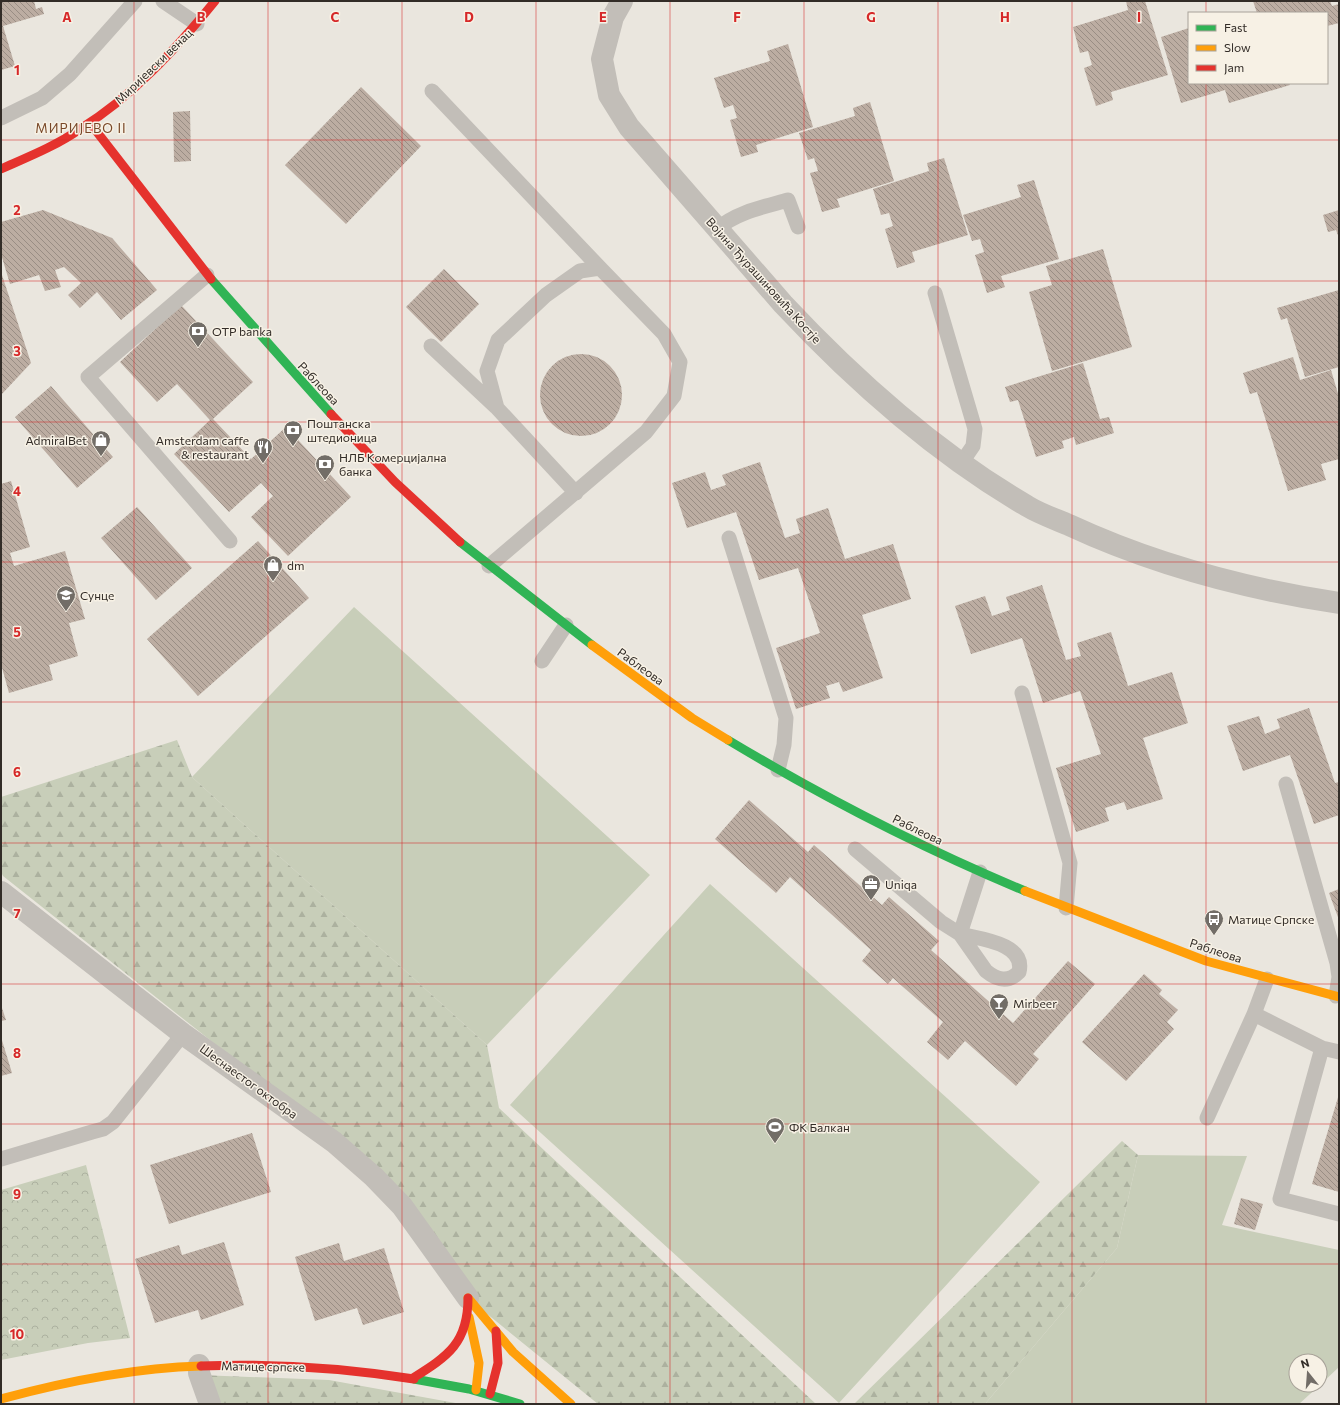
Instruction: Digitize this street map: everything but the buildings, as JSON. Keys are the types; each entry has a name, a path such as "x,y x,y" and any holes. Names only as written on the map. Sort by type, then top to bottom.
{"street":[{"name":"Миријевски венац","path":"1,169 64,139 90,123 147,76 197,24 215,1"},
{"name":"Војина Ђурашиновића Костје","path":"622,1 613,17 602,59 609,96 629,127 760,279 807,330 889,407 962,462 1028,506 1105,542 1202,573 1304,597 1339,602"},
{"name":"Раблеова","path":"90,123 207,275 286,365 395,482 440,525 489,566 632,676 692,718 778,770 877,822 980,872 1066,908 1206,961 1337,997"},
{"name":"Шеснаестог октобра","path":"1,892 183,1034 334,1142 374,1177 402,1206 468,1307"},
{"path":"468,1307 496,1330 513,1352 571,1404"},
{"path":"413,1378 438,1362 455,1347 466,1329 468,1307"},
{"path":"468,1307 479,1363 476,1390"},
{"path":"490,1394 499,1364 499,1347 496,1330"},
{"name":"Матице српске","path":"5,1400 66,1383 136,1371 199,1365 267,1364 331,1368 413,1378 476,1390 520,1404"},
{"path":"199,1365 199,1373 210,1404"}],"lane":[{"path":"1,118 42,98 70,74 135,1"},
{"path":"163,1 197,24"},
{"path":"432,91 664,334 680,362 674,396 651,426 576,493 489,566"},
{"path":"717,229 728,220 740,214 788,200 798,226"},
{"path":"497,408 487,371 498,340 546,295 580,270 600,268"},
{"path":"207,275 88,377 230,541"},
{"path":"935,293 975,429 973,446 962,462"},
{"path":"431,346 497,408 576,493"},
{"path":"729,538 786,718 784,745 778,770"},
{"path":"542,661 566,625"},
{"path":"1022,693 1070,863 1066,908"},
{"path":"1286,784 1337,963 1339,976 1337,997"},
{"path":"855,849 941,922 960,934 980,872"},
{"path":"1207,1118 1254,1014 1267,979"},
{"path":"1254,1014 1322,1048 1339,1052"},
{"path":"1,1159 103,1129 113,1122 183,1034"},
{"path":"1322,1048 1280,1199 1339,1214"}],"green space":[{"path":"354,607 650,875 487,1045 192,777"},
{"path":"177,740 192,777 487,1045 499,1108 816,1404 598,1404 465,1296 369,1166 3,876 1,872 1,797"},
{"name":"ФК Балкан","path":"710,884 1040,1182 839,1403 510,1105"},
{"path":"1122,1141 1138,1155 1117,1248 985,1404 854,1404"},
{"path":"1138,1155 1247,1156 1222,1225 1339,1250 1339,1367 1328,1377 1328,1353 1288,1353 1288,1393 1311,1393 1299,1404 985,1404 1117,1248"},
{"path":"86,1165 130,1338 88,1343 1,1360 1,1190"},
{"path":"200,1375 329,1380 461,1404 215,1404"}],"traffic: fast":[{"path":"211,279 331,414"},
{"path":"460,542 592,645"},
{"path":"728,740 800,782 874,821 948,857 1025,891"},
{"path":"414,1379 469,1389 520,1404"}],"traffic: slow":[{"path":"592,645 692,718 728,740"},
{"path":"1025,891 1206,961 1339,997"},
{"path":"468,1298 513,1352 571,1404"},
{"path":"469,1317 479,1363 476,1390"},
{"path":"1,1399 100,1376 150,1369 201,1366"}],"traffic: jam":[{"path":"1,169 61,141 118,102 153,71 185,37 215,1"},
{"path":"90,123 211,279"},
{"path":"331,414 395,482 460,542"},
{"path":"413,1378 436,1363 454,1347 464,1326 468,1298"},
{"path":"490,1394 498,1363 496,1331"},
{"path":"201,1366 255,1365 308,1367 414,1379"}],"place":[{"name":"OTP banka","path":"198,348"},
{"name":"Поштанска штедионица","path":"293,447"},
{"name":"AdmiralBet","path":"101,457"},
{"name":"Amsterdam caffe & restaurant","path":"263,464"},
{"name":"НЛБ Комерцијална банка","path":"325,481"},
{"name":"dm","path":"273,582"},
{"name":"Сунце","path":"66,612"},
{"name":"Uniqa","path":"871,901"},
{"name":"Матице Српске","path":"1214,936"},
{"name":"Mirbeer","path":"999,1020"},
{"name":"ФК Балкан","path":"775,1144"}],"district":[{"name":"МИРИЈЕВО II","path":"81,128"}]}
